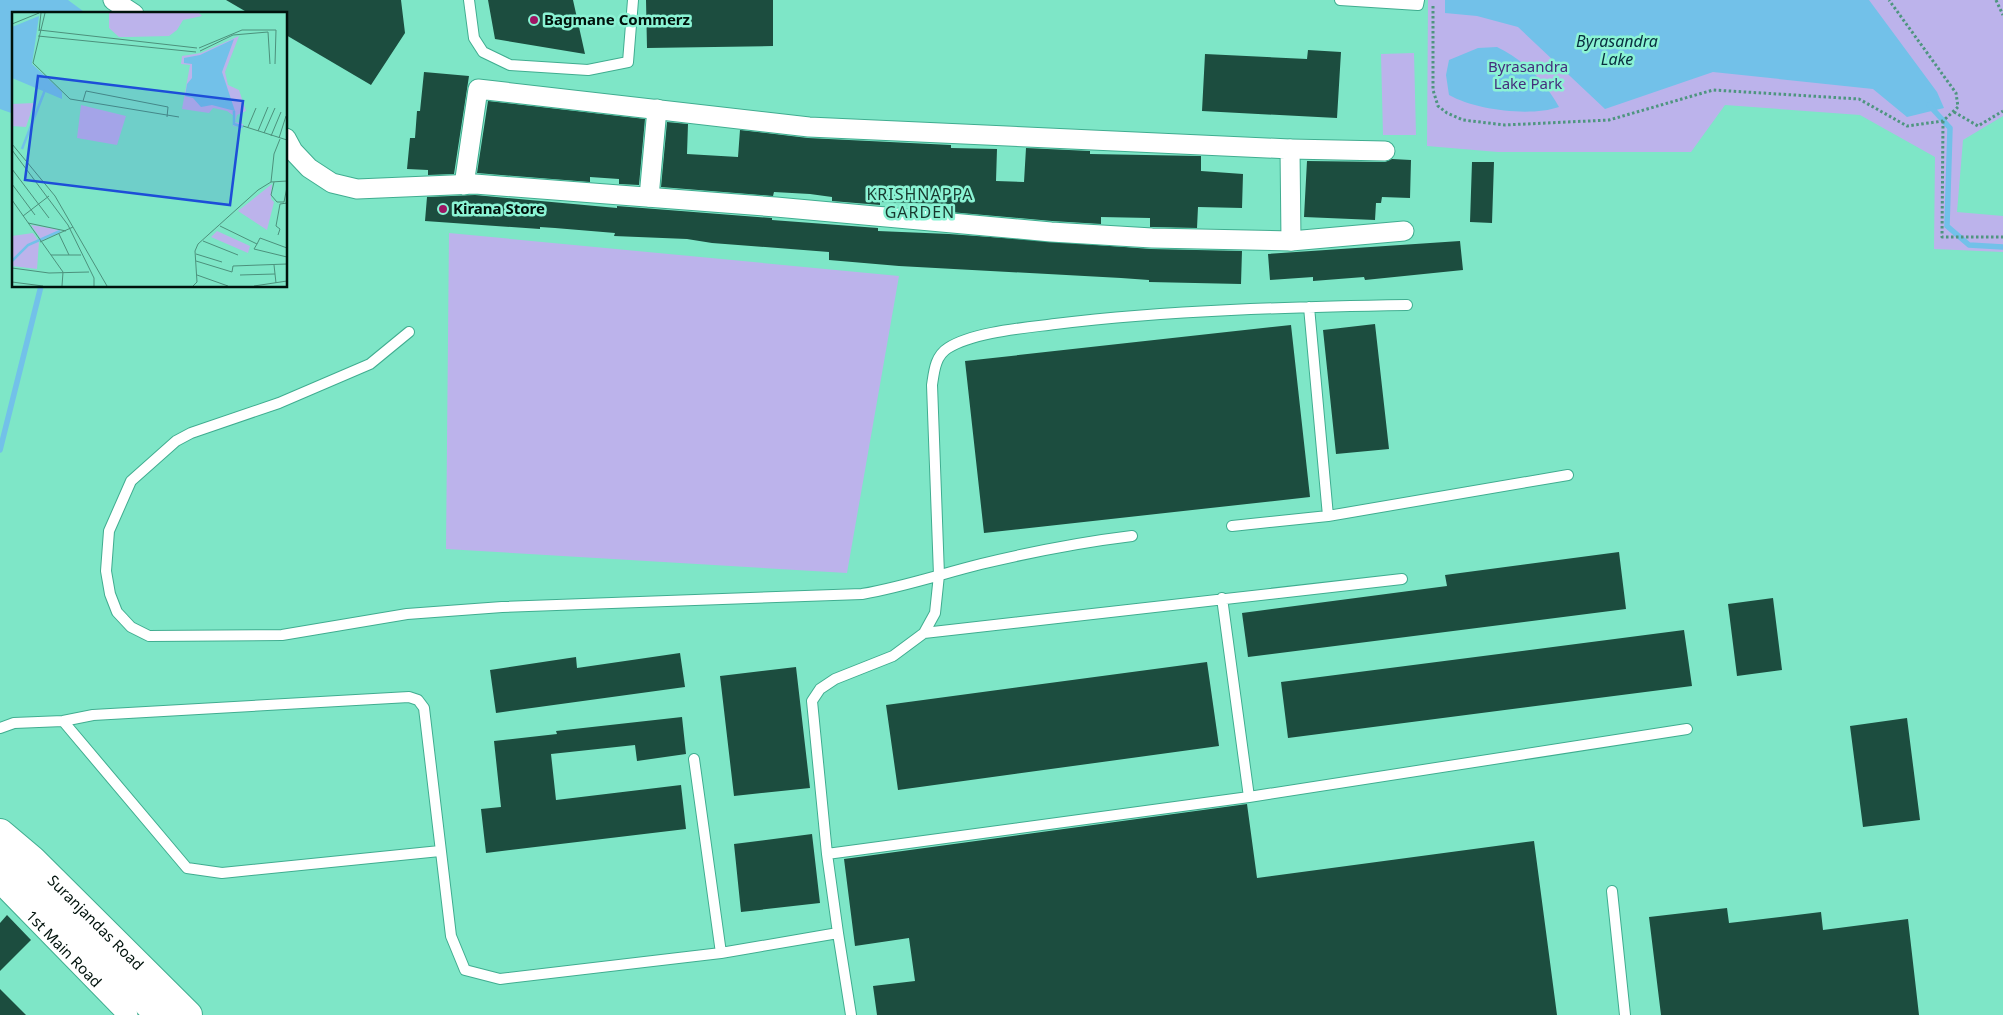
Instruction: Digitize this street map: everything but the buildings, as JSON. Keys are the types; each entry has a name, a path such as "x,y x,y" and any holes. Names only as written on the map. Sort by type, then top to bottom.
{"main road":[{"name":"Suranjandas Road","path":"0,833 32,860 188,1015"},
{"name":"Suranjandas Road","path":"0,858 112,966 159,1015"}],"street":[{"path":"113,0 131,12"},
{"path":"464,184 478,89 808,127 1290,149 1385,150"},
{"path":"649,198 657,109"},
{"path":"288,142 293,151 309,168 332,182 357,189 464,184 1052,232 1152,238 1291,241 1404,231"},
{"path":"1290,149 1291,241"},
{"name":"1st Main Road","path":"0,884 128,1015"}],"lane":[{"path":"469,0 474,38 483,52 510,64 588,70 628,62 633,0"},
{"path":"1340,0 1418,4 1419,0"},
{"path":"850,1015 827,854 812,702 820,689 835,679 893,656 924,633 935,613 939,575 932,385 937,362 946,349 960,342 1014,329 1098,319 1309,307 1407,305"},
{"path":"1309,307 1328,516"},
{"path":"408,332 370,364 279,403 191,433 176,441 131,481 109,531 106,571 110,594 117,612 131,626 149,636 282,635 407,614 493,608 862,594 898,588 939,575 1090,540 1132,536"},
{"path":"1232,526 1328,516 1568,475"},
{"path":"924,633 1402,579"},
{"path":"1222,598 1249,797"},
{"path":"0,728 14,723 63,722 93,715 409,696 418,700 424,708 451,936 465,970 500,979 721,953 838,933"},
{"path":"63,722 187,868 222,873 440,851"},
{"path":"827,854 1249,797 1687,728"},
{"path":"694,759 721,953"},
{"path":"1612,891 1625,1015"}],"path":[{"path":"1433,0 1433,90 1438,106 1446,113 1463,120 1505,125 1609,120 1713,90 1859,99 1907,126 1943,121 1958,107 1956,93 1888,0"},
{"path":"1996,0 2003,15"},
{"path":"1954,112 1978,126 2003,111"},
{"path":"1943,121 1942,237 2003,237"}],"green space":[{"name":"Byrasandra Lake Park","path":"1428,0 2003,0 2003,116 1963,140 1957,212 2003,216 2003,252 1934,249 1935,157 1860,115 1725,105 1691,152 1498,152 1427,146"},
{"path":"1414,53 1416,135 1383,135 1381,54"},
{"path":"449,233 899,276 847,573 446,549"}],"water":[{"path":"0,0 68,0 84,12 12,12 12,113 0,109"},
{"name":"Byrasandra Lake","path":"1445,0 1869,0 1937,92 1944,108 1907,117 1873,89 1713,72 1605,109 1518,27 1477,16 1445,13"},
{"name":"Byrasandra Lake","path":"1497,47 1516,58 1532,72 1559,107 1519,112 1474,105 1449,95 1446,75 1449,60 1478,48"}],"waterway":[{"path":"1929,105 1950,128 1947,226 1969,245 2003,247"},
{"path":"0,450 40,288"}],"place":[{"name":"Bagmane Commerz","path":"534,20"},
{"name":"Kirana Store","path":"443,209"}],"district":[{"name":"KRISHNAPPA GARDEN","path":"920,203"}]}
